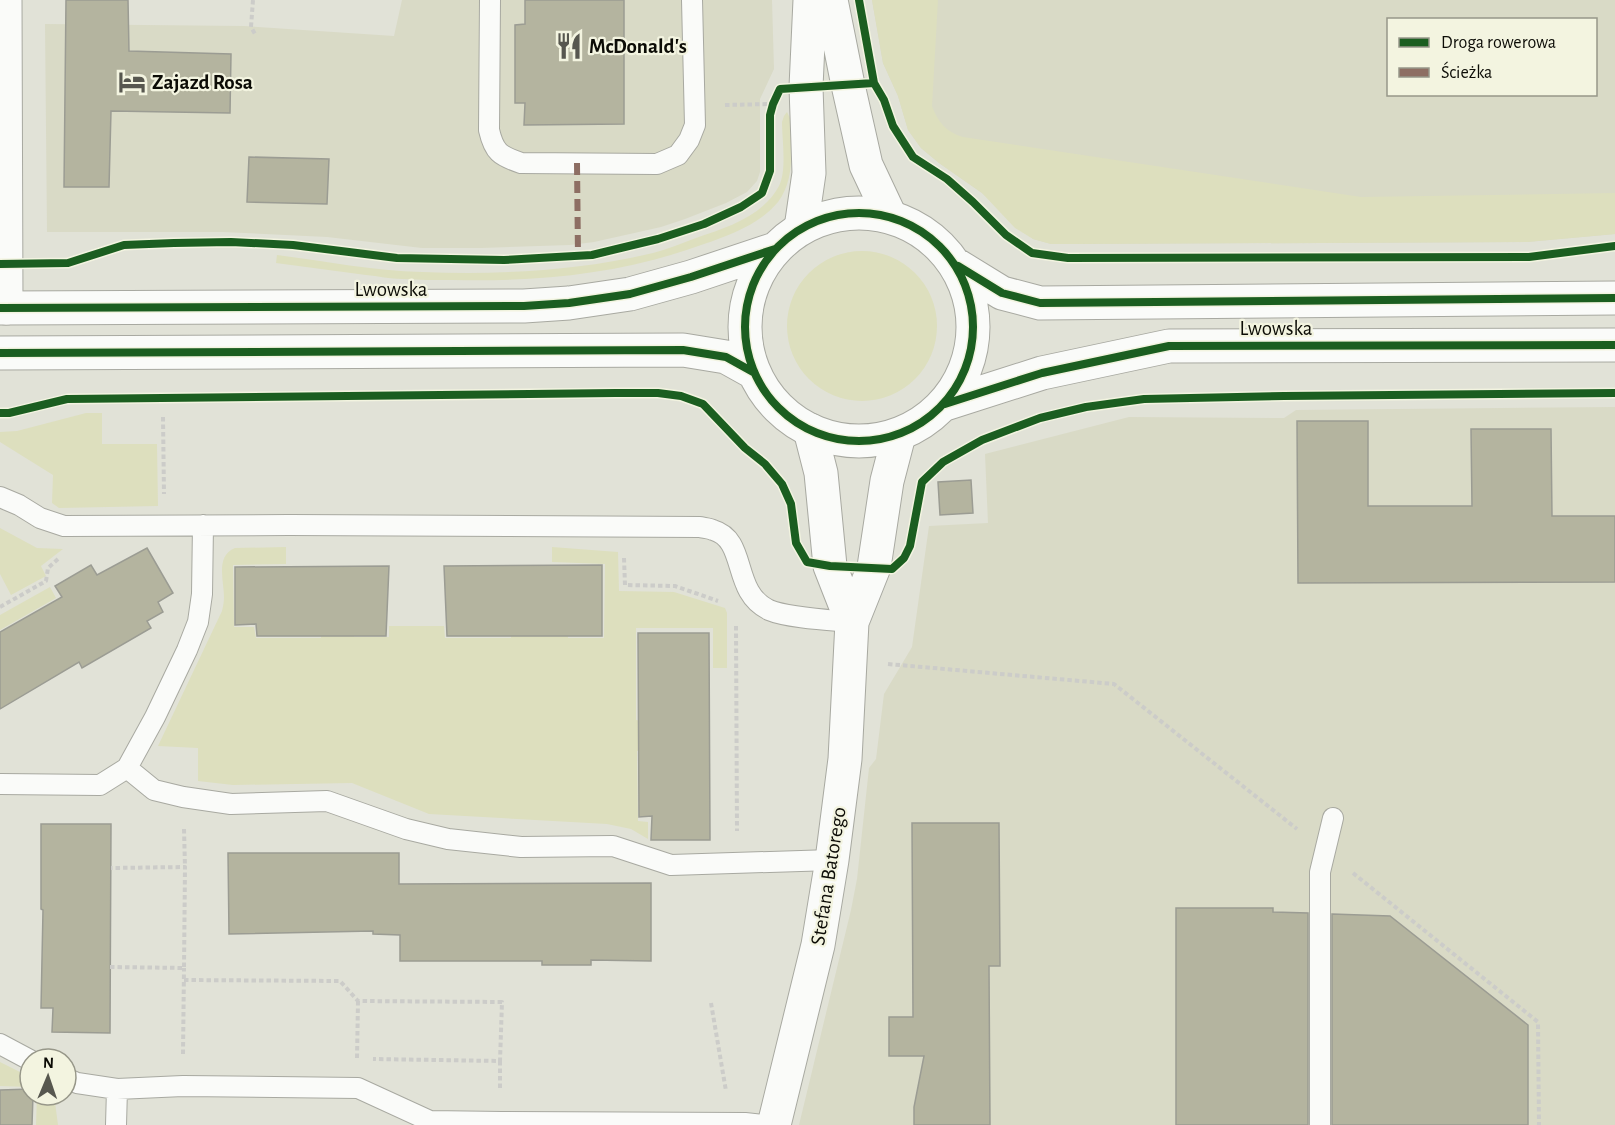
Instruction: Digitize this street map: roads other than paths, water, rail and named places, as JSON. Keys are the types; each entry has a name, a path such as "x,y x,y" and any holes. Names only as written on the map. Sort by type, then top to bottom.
{"main road":[{"path":"3,308 5,0"},
{"path":"801,228 809,173 806,87 810,0"},
{"path":"831,0 866,165 890,216"},
{"path":"844,213 890,216 917,227 939,244 958,266 974,313 970,361 945,404 924,422 899,435 854,441 810,430 775,403 753,372 745,349 745,324 753,284 775,249 801,228 844,213"},
{"name":"Lwowska","path":"3,308 524,306 569,303 630,294 691,278 775,249"},
{"name":"Lwowska","path":"958,266 1002,292 1040,303 1615,298"},
{"name":"Lwowska","path":"945,404 1042,373 1170,346 1615,345"},
{"path":"0,353 683,350 726,357 753,372"},
{"name":"Stefana Batorego","path":"810,430 821,473 830,566 852,622"},
{"name":"Stefana Batorego","path":"774,1125 818,945 832,860 845,759 852,622 874,567 887,481 899,435"}],"lane":[{"path":"490,0 489,130 493,145 505,158 521,163 657,164 678,155 689,140 694,125 692,0"},
{"path":"0,497 40,518 64,526 700,527 716,530 728,540 737,555 746,588 768,609 852,622"},
{"path":"0,784 100,785 127,768 155,717 198,622 202,594 203,525"},
{"path":"127,768 154,790 173,795 231,804 327,801 406,829 448,839 521,847 613,846 670,865 832,860"},
{"path":"1320,1125 1320,872 1333,818"},
{"path":"0,1044 18,1054"},
{"path":"78,1083 117,1089 183,1086 358,1088 430,1121 745,1122 764,1125"},
{"path":"116,1125 117,1089"}],"place":[{"name":"McDonald's","path":"569,46"},
{"name":"Zajazd Rosa","path":"132,82"}]}
